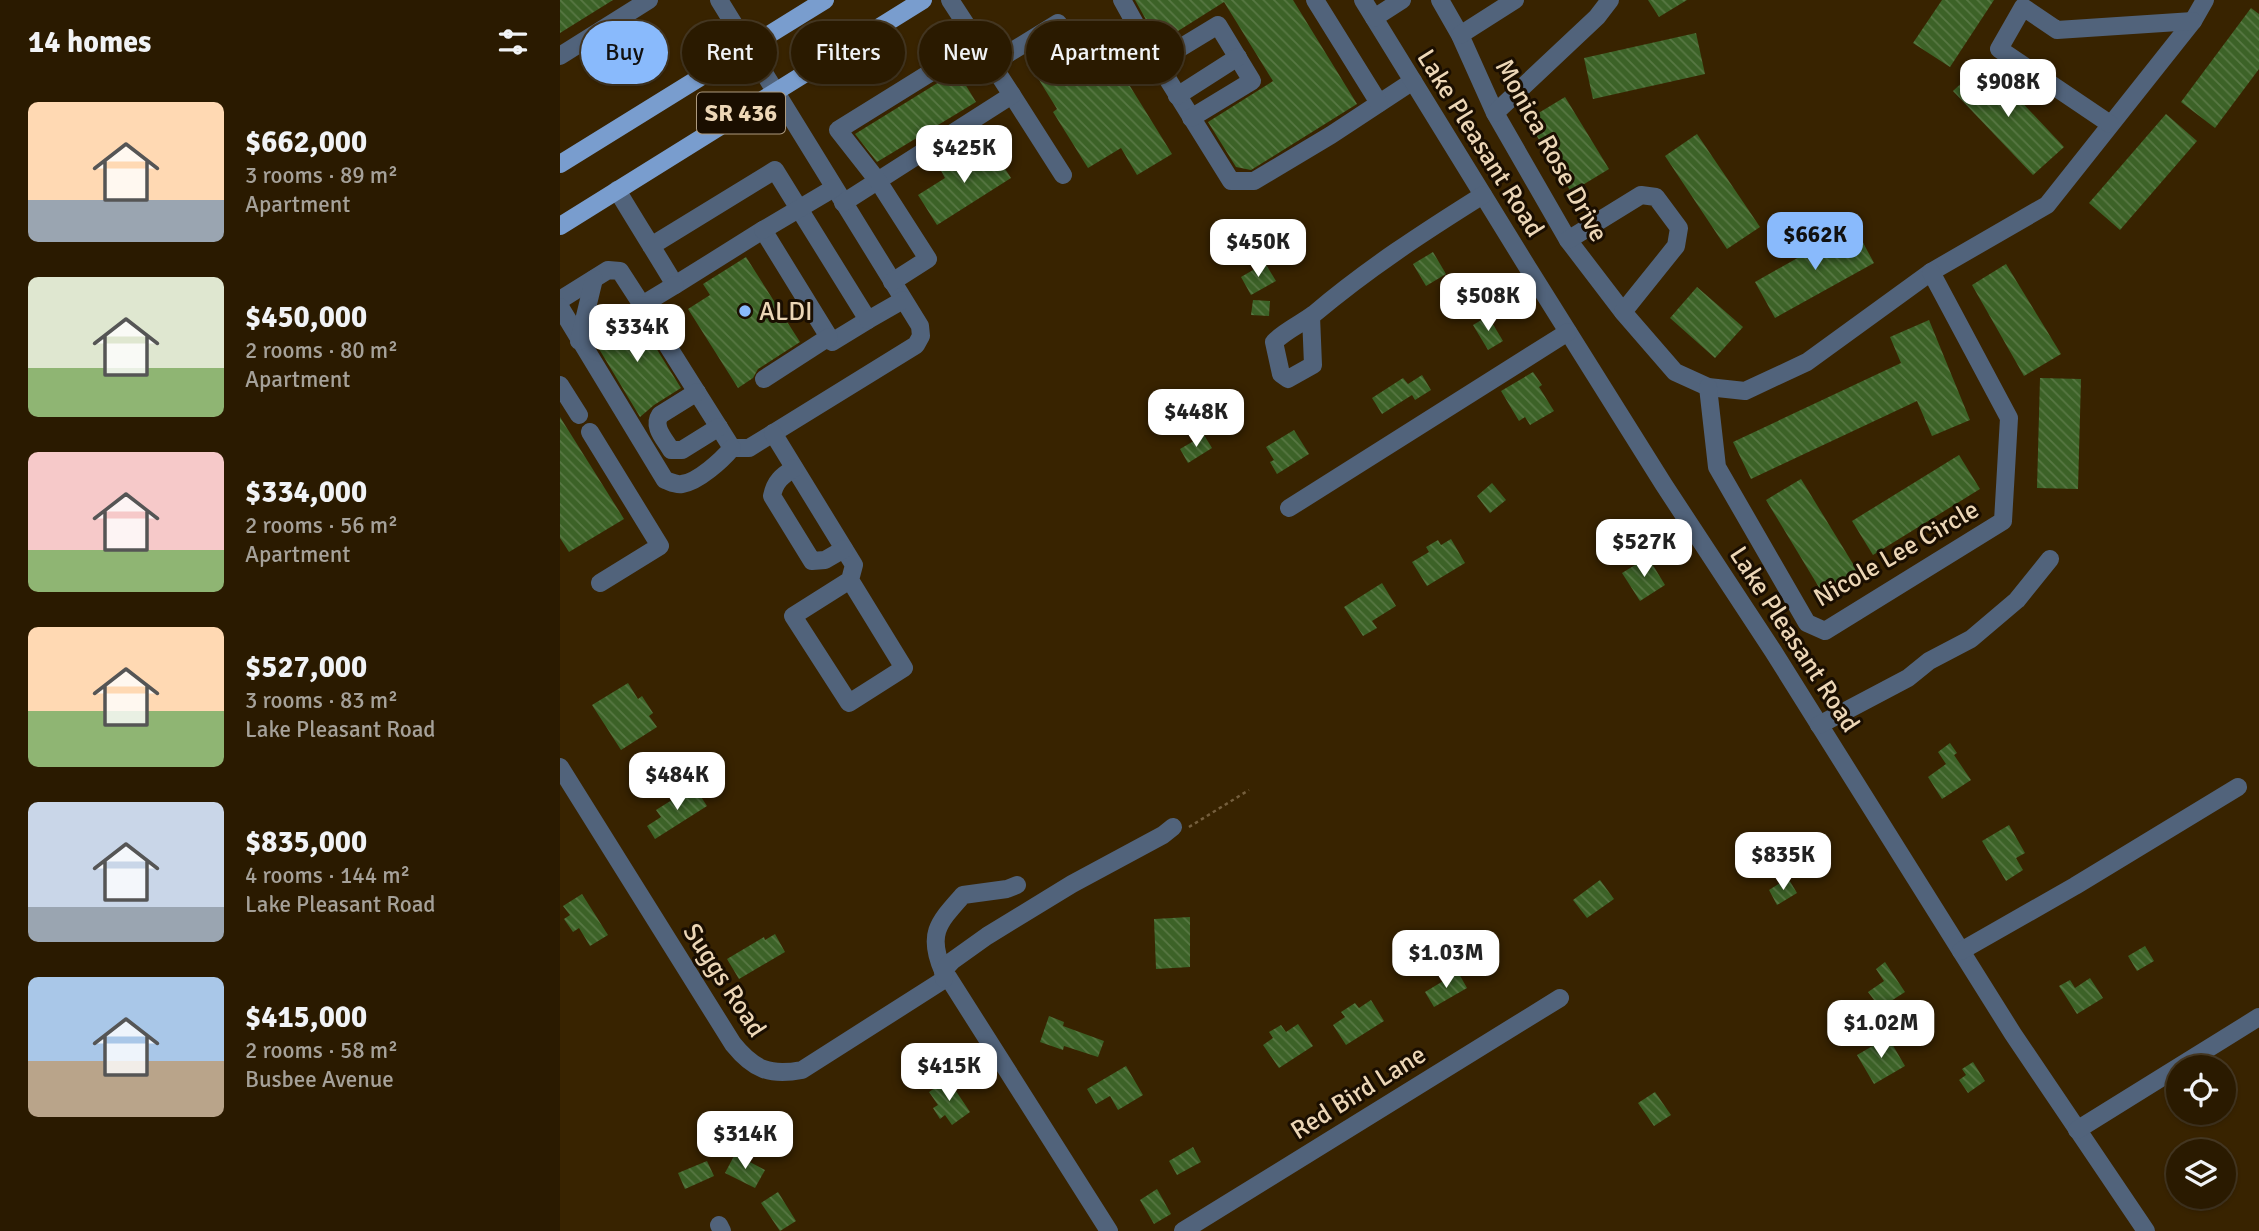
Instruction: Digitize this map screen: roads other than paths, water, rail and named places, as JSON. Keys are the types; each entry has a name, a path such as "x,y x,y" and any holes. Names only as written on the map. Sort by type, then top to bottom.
{"main road":[{"name":"SR 436","path":"777,30 825,0"},
{"name":"SR 436","path":"560,226 923,0"},
{"name":"SR 436","path":"560,164 690,84"}],"street":[{"path":"560,56 649,0"},
{"path":"719,0 732,21"},
{"path":"950,0 964,21"},
{"path":"1122,0 1134,21"},
{"path":"1315,0 1379,103"},
{"name":"Lake Pleasant Road","path":"1363,0 1568,332 1961,951 2146,1231"},
{"path":"1374,18 1402,0"},
{"name":"Monica Rose Drive","path":"1440,0 1460,35 1495,113 1568,240 1623,312 1675,372 1708,387 1745,391 1807,362 1931,272 2047,205 2193,21 2206,0"},
{"path":"1460,35 1515,0"},
{"path":"1495,113 1597,17 1610,0"},
{"path":"2110,124 1999,49 2023,7 2057,30 2193,21"},
{"path":"1184,46 1218,25 1252,81 1191,118"},
{"path":"1177,96 1238,57"},
{"path":"892,282 928,259 878,181 838,130 919,80"},
{"path":"1170,84 1231,181 1254,181 1413,81"},
{"path":"732,448 749,449 916,345 921,336 920,327 770,84"},
{"path":"1005,84 1063,174"},
{"path":"642,305 799,209 878,181 1012,95"},
{"path":"651,246 775,170 868,320"},
{"path":"617,190 675,285"},
{"path":"1311,316 1340,291 1406,243 1483,195"},
{"path":"1568,240 1641,195 1656,197 1679,228 1676,246 1623,312"},
{"path":"763,230 832,342 903,300"},
{"path":"608,270 620,271 732,448 720,463 685,484 665,480 579,341 560,305 563,298 608,270"},
{"name":"Nicole Lee Circle","path":"1708,387 1717,467 1807,623 1825,631 2003,521 2009,418 1931,272"},
{"path":"579,341 594,279"},
{"path":"1289,508 1568,332"},
{"path":"764,379 829,337"},
{"path":"560,385 579,415"},
{"path":"697,392 660,415 657,420 656,425 671,450 682,450 719,427"},
{"path":"590,432 660,547 600,583"},
{"path":"773,433 854,565 850,580 793,616 849,703 904,668 850,580"},
{"path":"794,468 780,478 774,486 772,496 812,561 825,560 844,548"},
{"path":"1819,725 1908,678 1929,661 1971,639 2017,600 2050,559"},
{"name":"Suggs Road","path":"560,767 733,1044 745,1058 764,1070 782,1074 802,1070 945,976 952,961 987,936 1173,827"},
{"path":"1961,951 2075,886 2238,787"},
{"path":"1017,884 963,895 938,924 935,937 936,956 945,976 1109,1231"},
{"name":"Red Bird Lane","path":"1183,1231 1560,998"},
{"path":"2077,1130 2259,1017"}],"place":[{"name":"ALDI","path":"745,311"}]}
